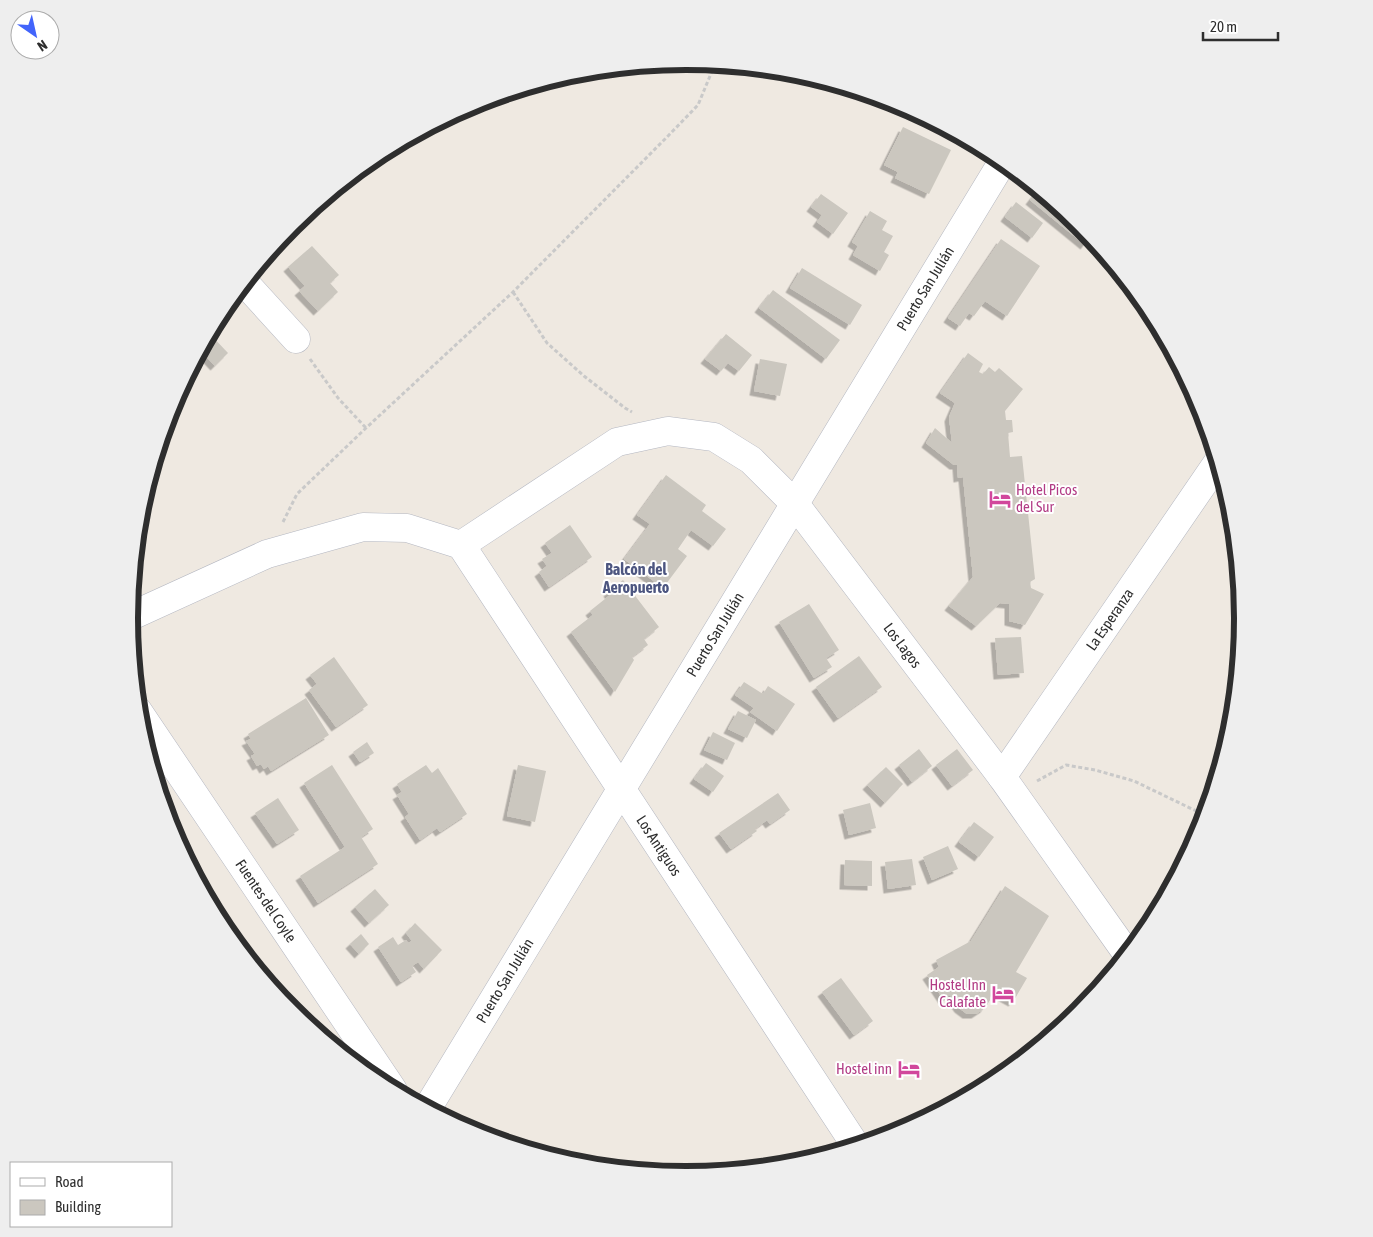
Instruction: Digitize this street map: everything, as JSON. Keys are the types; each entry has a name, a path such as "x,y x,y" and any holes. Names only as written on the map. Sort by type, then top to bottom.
{"street":[{"name":"Puerto San Julián","path":"430,1103 999,168"},
{"path":"249,288 296,339"},
{"name":"Los Lagos","path":"461,545 617,442 668,431 714,438 750,460 795,504 1008,785 1124,949"},
{"name":"La Esperanza","path":"1008,785 1214,469"},
{"path":"138,613 267,554 363,527 407,528 461,545"},
{"name":"Los Antiguos","path":"461,545 853,1141"},
{"name":"Fuentes del Coyle","path":"149,728 384,1076"}],"path":[{"path":"267,554 297,494 513,292 698,105 712,71"},
{"path":"513,292 547,343 584,376 625,408 634,412"},
{"path":"296,339 338,398 366,428"},
{"path":"1008,785 1066,765 1095,770 1134,781 1199,812"}],"building":[{"path":"903,127 951,150 929,194 895,178 898,172 884,165"},
{"path":"821,194 848,213 833,234 817,222 822,215 811,207"},
{"path":"1034,195 1074,231 1086,244 1085,245 1030,200"},
{"path":"1016,202 1043,223 1032,238 1005,217"},
{"path":"870,211 887,221 882,230 893,236 884,252 889,255 880,271 853,255 858,246 852,242"},
{"path":"1001,239 1040,266 1007,316 985,301 974,316 969,313 960,326 948,318"},
{"path":"312,246 339,275 330,283 338,292 318,311 299,291 305,286 288,267"},
{"path":"802,268 862,305 850,325 790,288"},
{"path":"773,290 840,340 826,359 759,308"},
{"path":"726,334 752,355 739,371 728,363 721,371 705,359"},
{"path":"214,339 228,353 215,366 205,356"},
{"path":"968,353 983,364 979,372 983,374 989,367 995,372 999,368 1023,389 1005,411 1006,420 1012,420 1013,432 1008,433 1010,457 1022,456 1035,579 1030,582 1031,588 1044,594 1025,625 1009,621 1009,604 1000,603 976,626 949,606 973,577 963,477 958,478 957,465 954,465 926,443 935,428 952,443 949,417 955,403 940,393"},
{"path":"760,359 787,364 780,396 754,391"},
{"path":"666,475 706,505 702,511 726,529 713,546 691,530 678,549 687,556 663,588 624,559 650,524 637,515"},
{"path":"570,525 592,557 549,587 539,572 547,566 542,559 552,553 545,543"},
{"path":"623,580 659,627 644,639 648,645 632,657 634,660 615,692 571,632 593,615 590,611 610,595 608,592"},
{"path":"809,604 839,650 826,658 832,667 814,678 779,622"},
{"path":"1021,637 1024,673 998,675 995,638"},
{"path":"859,656 882,687 838,718 816,687"},
{"path":"334,657 368,705 336,727 309,690 317,684 310,675"},
{"path":"744,682 763,694 768,686 795,704 777,731 750,712 754,708 735,695"},
{"path":"306,698 329,735 271,771 268,766 264,769 261,764 257,766 251,756 255,754 246,741 251,739 248,734"},
{"path":"738,711 756,720 747,738 728,729"},
{"path":"713,732 735,743 727,760 704,750"},
{"path":"367,742 374,753 360,762 353,752"},
{"path":"919,749 932,766 912,782 899,765"},
{"path":"957,749 973,770 952,786 936,765"},
{"path":"706,763 724,776 713,792 694,779"},
{"path":"332,765 373,829 361,837 378,864 318,903 300,876 345,847 304,783"},
{"path":"426,765 432,773 438,768 467,814 440,832 437,828 420,840 405,817 409,814 397,795 402,792 397,784"},
{"path":"518,765 546,771 535,822 507,816"},
{"path":"886,767 903,784 885,803 867,785"},
{"path":"778,793 790,810 770,824 767,820 755,829 757,831 731,849 719,833"},
{"path":"278,798 299,830 277,844 255,813"},
{"path":"870,803 876,828 849,835 843,810"},
{"path":"974,822 994,837 979,857 959,842"},
{"path":"948,846 958,869 932,880 923,857"},
{"path":"912,859 916,885 888,889 885,862"},
{"path":"845,860 872,861 872,886 844,885"},
{"path":"1005,886 1049,916 1016,972 1027,978 1013,1002 991,990 990,1000 985,1008 976,1014 967,1014 959,1008 950,995 943,999 927,975 939,967 936,960 971,941"},
{"path":"375,889 389,905 369,923 355,907"},
{"path":"415,923 442,950 424,969 418,962 412,966 416,972 401,982 378,947 393,937 398,945 406,940 408,943 412,941 406,933"},
{"path":"361,934 369,944 359,954 350,944"},
{"path":"841,978 873,1021 854,1035 822,992"}],"place":[{"name":"Hotel Picos del Sur","path":"1000,499"},
{"name":"Hostel Inn Calafate","path":"1003,994"},
{"name":"Hostel inn","path":"909,1069"}],"district":[{"name":"Balcón del Aeropuerto","path":"636,578"}]}
